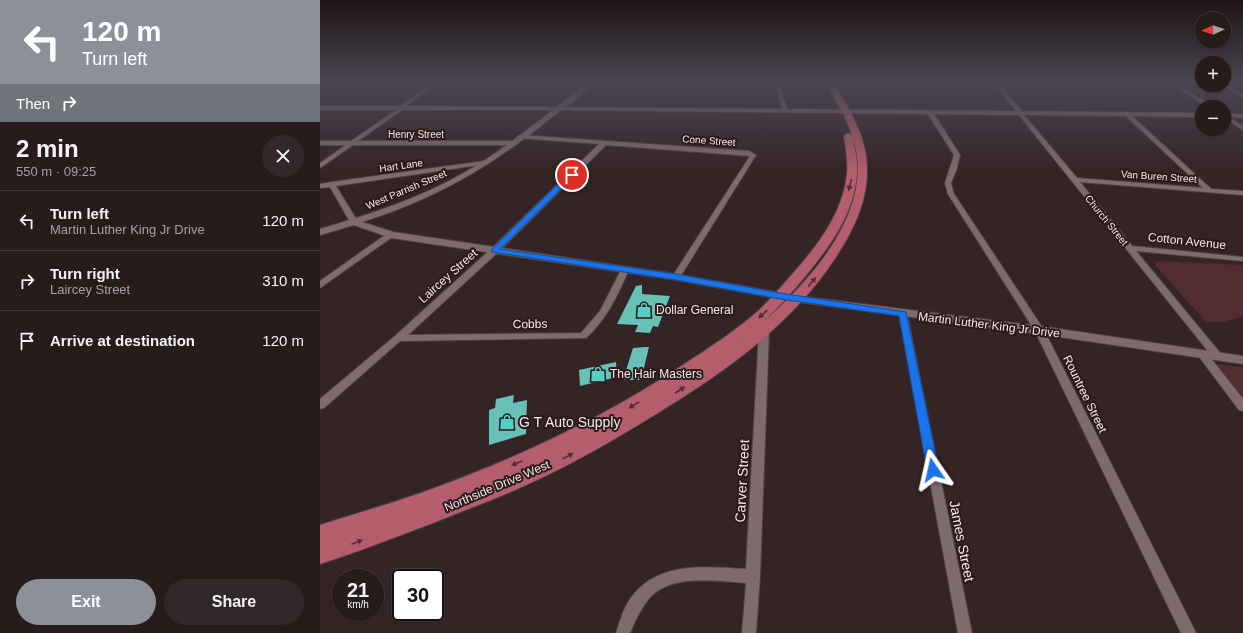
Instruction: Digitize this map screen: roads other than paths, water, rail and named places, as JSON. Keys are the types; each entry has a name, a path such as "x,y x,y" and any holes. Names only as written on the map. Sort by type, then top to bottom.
{"main road":[{"name":"Northside Drive West","path":"320,535 441,495 526,460 625,410 687,371 740,333 763,314 814,258 832,231 845,206 852,176 852,150 841,113"},
{"name":"Northside Drive West","path":"320,554 352,545 537,471 592,444 658,405 727,360 764,331 798,299 823,268 848,228 858,204 862,180 862,154 857,135 842,113"}],"street":[{"path":"320,166 395,113"},
{"name":"West Parrish Street","path":"320,232 354,222 426,195 451,183 484,164 553,113"},
{"name":"Rountree Street","path":"930,113 957,155 948,183 951,194 1039,330 1189,633"},
{"path":"980,113 1195,115"},
{"name":"Church Street","path":"1022,113 1074,180 1218,357"},
{"path":"1127,114 1208,189"},
{"path":"1231,116 1243,116"},
{"path":"1231,120 1243,128"},
{"name":"Cone Street","path":"520,137 749,153 753,155 676,277"},
{"name":"Laircey Street","path":"320,405 398,338 494,251 605,142"},
{"name":"Henry Street","path":"320,143 512,143"},
{"path":"320,156 335,155"},
{"name":"Hart Lane","path":"320,186 484,164"},
{"name":"Van Buren Street","path":"1074,180 1208,189 1243,193"},
{"path":"332,184 354,222"},
{"name":"Martin Luther King Jr Drive","path":"354,222 391,235 676,277 798,299 903,314 1039,330 1243,360"},
{"path":"320,285 391,235"},
{"name":"Cotton Avenue","path":"1129,248 1243,259"},
{"name":"Cobbs","path":"398,338 583,336 596,325 603,315 625,270"},
{"name":"James Street","path":"903,314 965,633"},
{"name":"Carver Street","path":"749,633 764,331"},
{"path":"1203,355 1243,407"},
{"path":"623,633 627,620 642,594 663,579 682,574 753,576"}],"place":[{"name":"Dollar General","path":"644,310"},
{"name":"The Hair Masters","path":"598,374"},
{"name":"G T Auto Supply","path":"507,422"}]}
